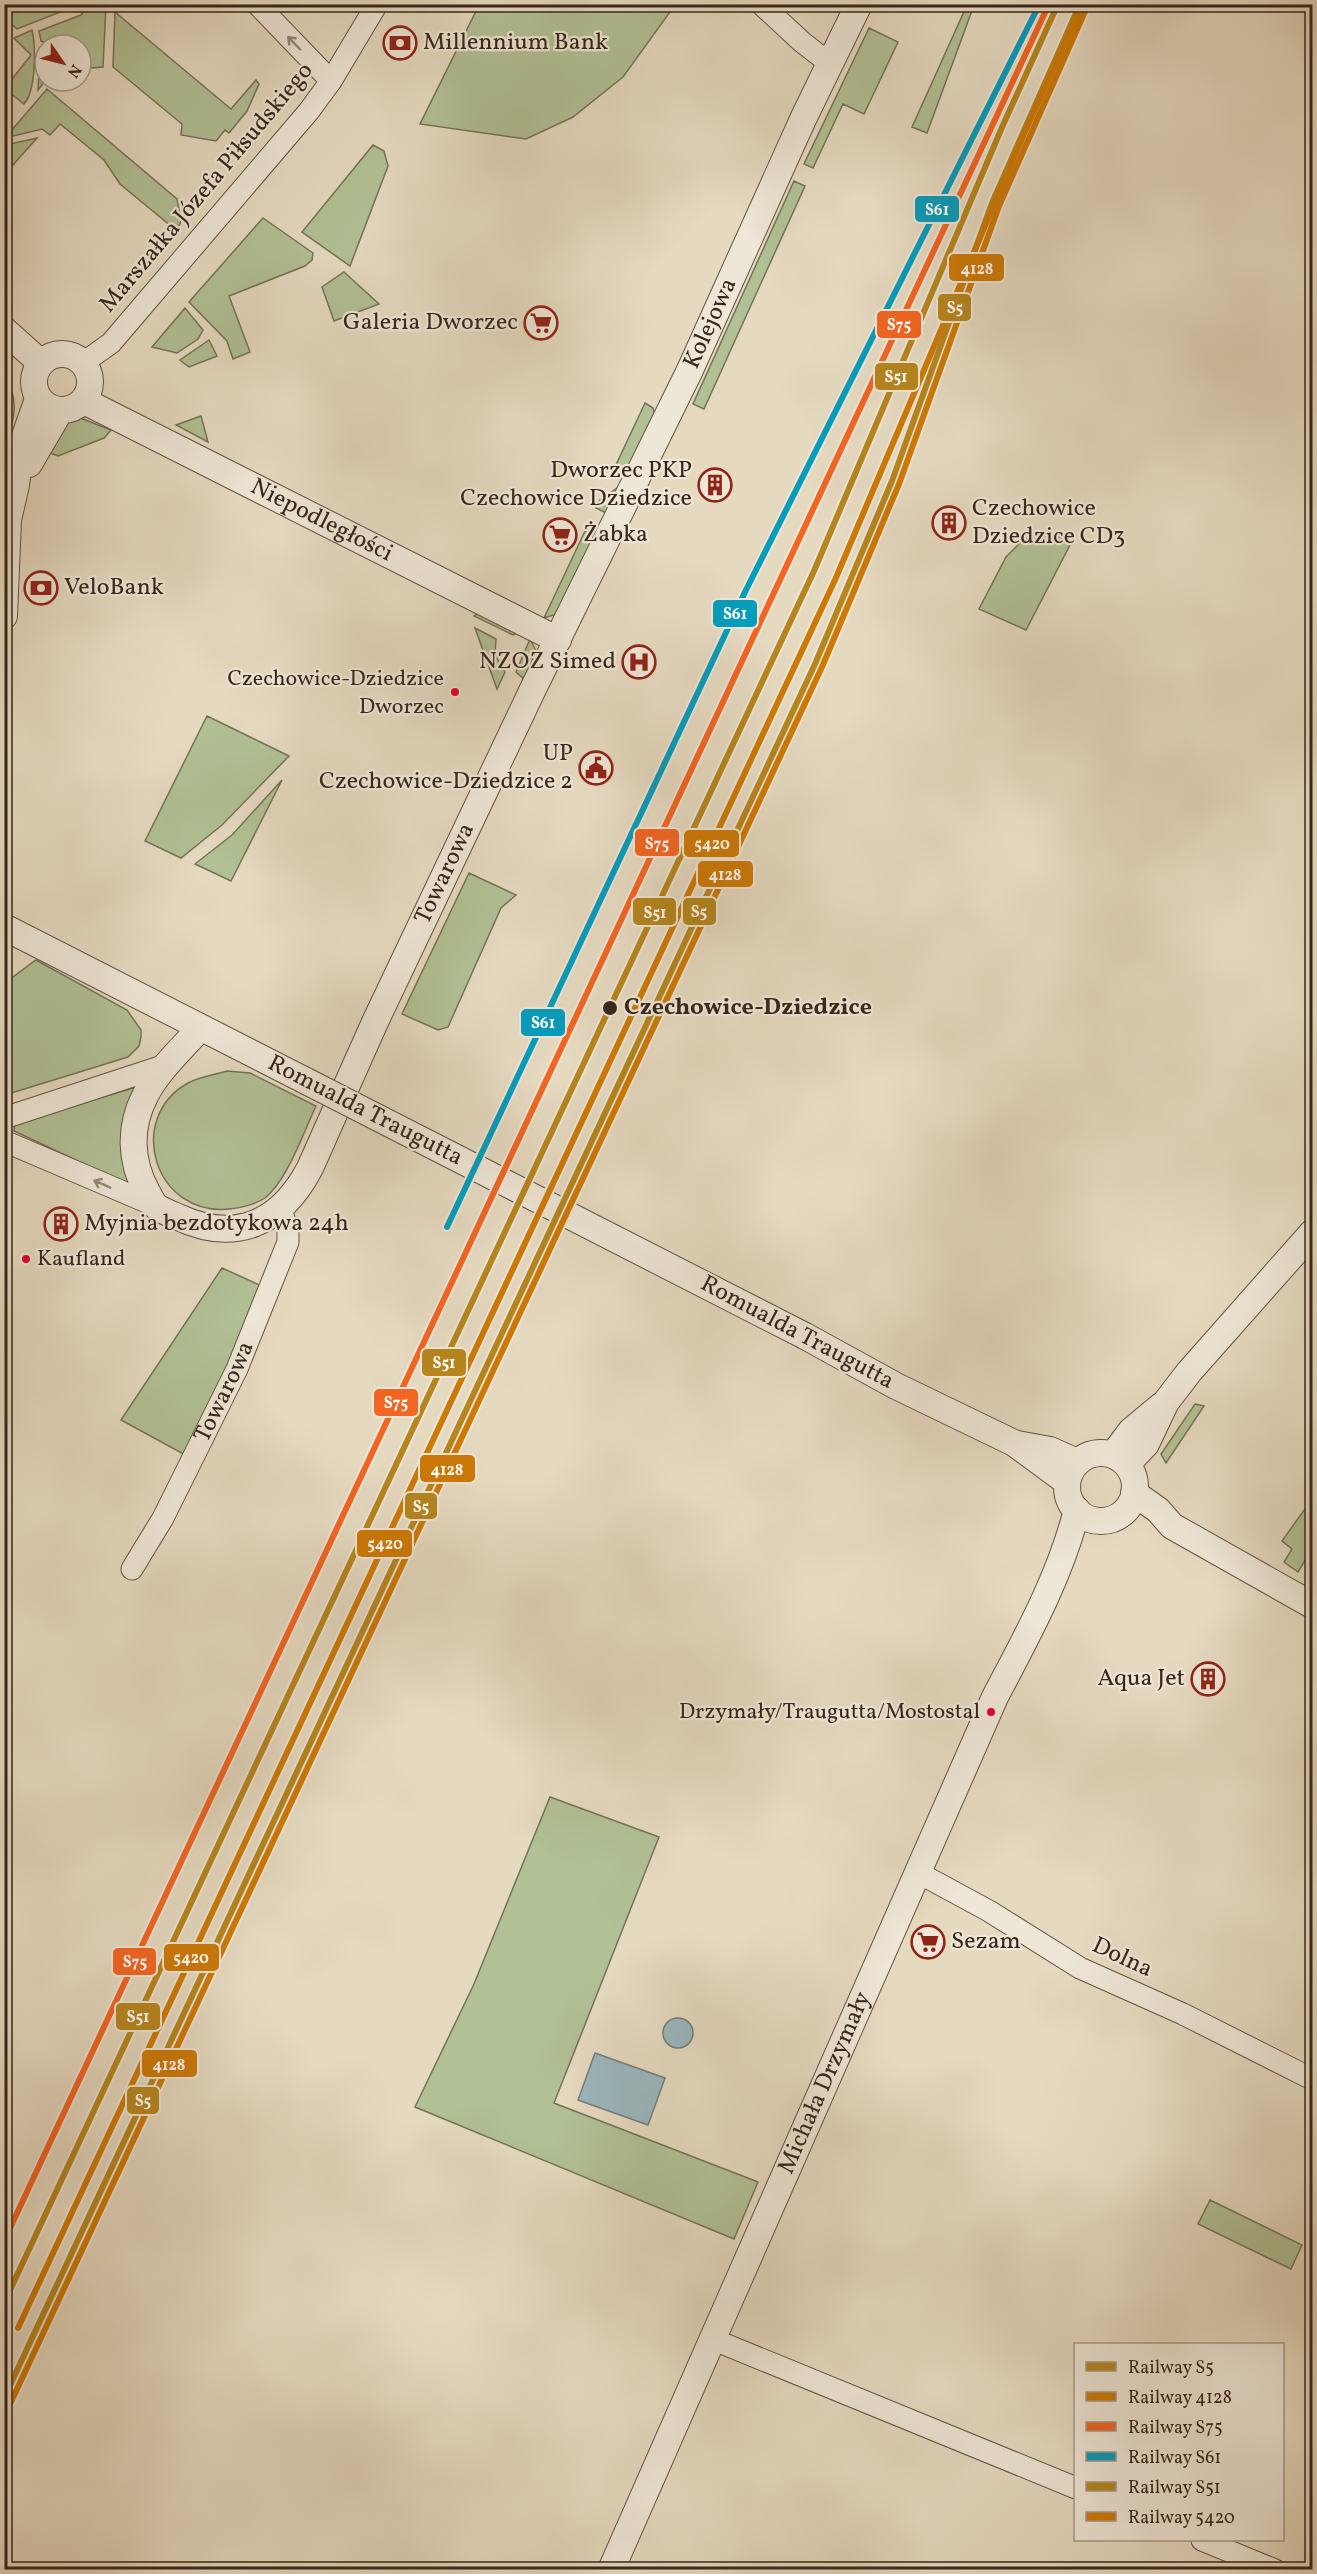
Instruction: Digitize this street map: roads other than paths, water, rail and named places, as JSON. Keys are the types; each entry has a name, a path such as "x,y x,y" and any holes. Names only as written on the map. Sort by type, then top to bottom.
{"street":[{"path":"257,4 331,81"},
{"name":"Marszałka Józefa Piłsudskiego","path":"83,363 111,343 331,81 377,4"},
{"path":"761,4 801,42 829,63"},
{"name":"Kolejowa","path":"558,640 690,370 829,63 859,4"},
{"path":"4,330 41,363"},
{"path":"57,354 75,357 88,370 90,386 84,400 77,407 49,405 33,380 41,363 57,354"},
{"name":"Niepodległości","path":"84,400 558,640"},
{"path":"4,616 8,520 16,485 20,450 49,405"},
{"name":"Towarowa","path":"156,1206 196,1225 219,1229 257,1224 280,1208 297,1191 558,640"},
{"name":"Romualda Traugutta","path":"4,927 805,1336 896,1386 1072,1472"},
{"path":"156,1206 142,1181 133,1154 134,1123 145,1094 200,1028"},
{"path":"4,1118 169,1064"},
{"path":"4,1141 156,1206"},
{"name":"Towarowa","path":"132,1569 163,1518 241,1359 288,1242 288,1229 280,1208"},
{"path":"1120,1459 1146,1444 1166,1402 1189,1372 1312,1233"},
{"path":"1094,1453 1120,1459 1132,1473 1128,1503 1114,1518 1086,1515 1070,1502 1072,1472 1094,1453"},
{"path":"1128,1503 1158,1510 1172,1526 1312,1605"},
{"name":"Michała Drzymały","path":"611,2570 917,1872 996,1697 1086,1515"},
{"name":"Dolna","path":"917,1872 988,1911 1080,1968 1184,2014 1312,2079"},
{"path":"712,2339 1074,2487"},
{"path":"1204,2541 1275,2570"}],"water":[{"path":"678,2018 689,2022 693,2033 689,2044 678,2048 667,2044 663,2033 667,2022"},
{"path":"595,2053 665,2078 648,2125 578,2100"}],"rail line":[{"name":"S75","path":"4,2241 1049,4"},
{"name":"S51","path":"4,2303 814,571 1003,125 1058,4"},
{"name":"S5","path":"4,2398 815,664 892,481 992,203 1080,4"},
{"name":"S61","path":"447,1227 745,592 1038,7"},
{"name":"4128","path":"11,2402 822,667 899,484 999,206 1087,7"},
{"name":"5420","path":"18,2328 835,580 1024,134 1080,10"}],"place":[{"name":"Millennium Bank","path":"400,43"},
{"name":"Galeria Dworzec","path":"541,323"},
{"name":"Dworzec PKP Czechowice Dziedzice","path":"715,485"},
{"name":"Czechowice Dziedzice CD3","path":"949,523"},
{"name":"Żabka","path":"560,535"},
{"name":"VeloBank","path":"41,588"},
{"name":"NZOZ Simed","path":"639,662"},
{"name":"Czechowice-Dziedzice Dworzec","path":"455,692"},
{"name":"UP Czechowice-Dziedzice 2","path":"596,768"},
{"name":"Czechowice-Dziedzice","path":"610,1008"},
{"name":"Myjnia bezdotykowa 24h","path":"61,1224"},
{"name":"Kaufland","path":"26,1259"},
{"name":"Aqua Jet","path":"1208,1679"},
{"name":"Drzymały/Traugutta/Mostostal","path":"991,1712"},
{"name":"Sezam","path":"928,1942"}]}
